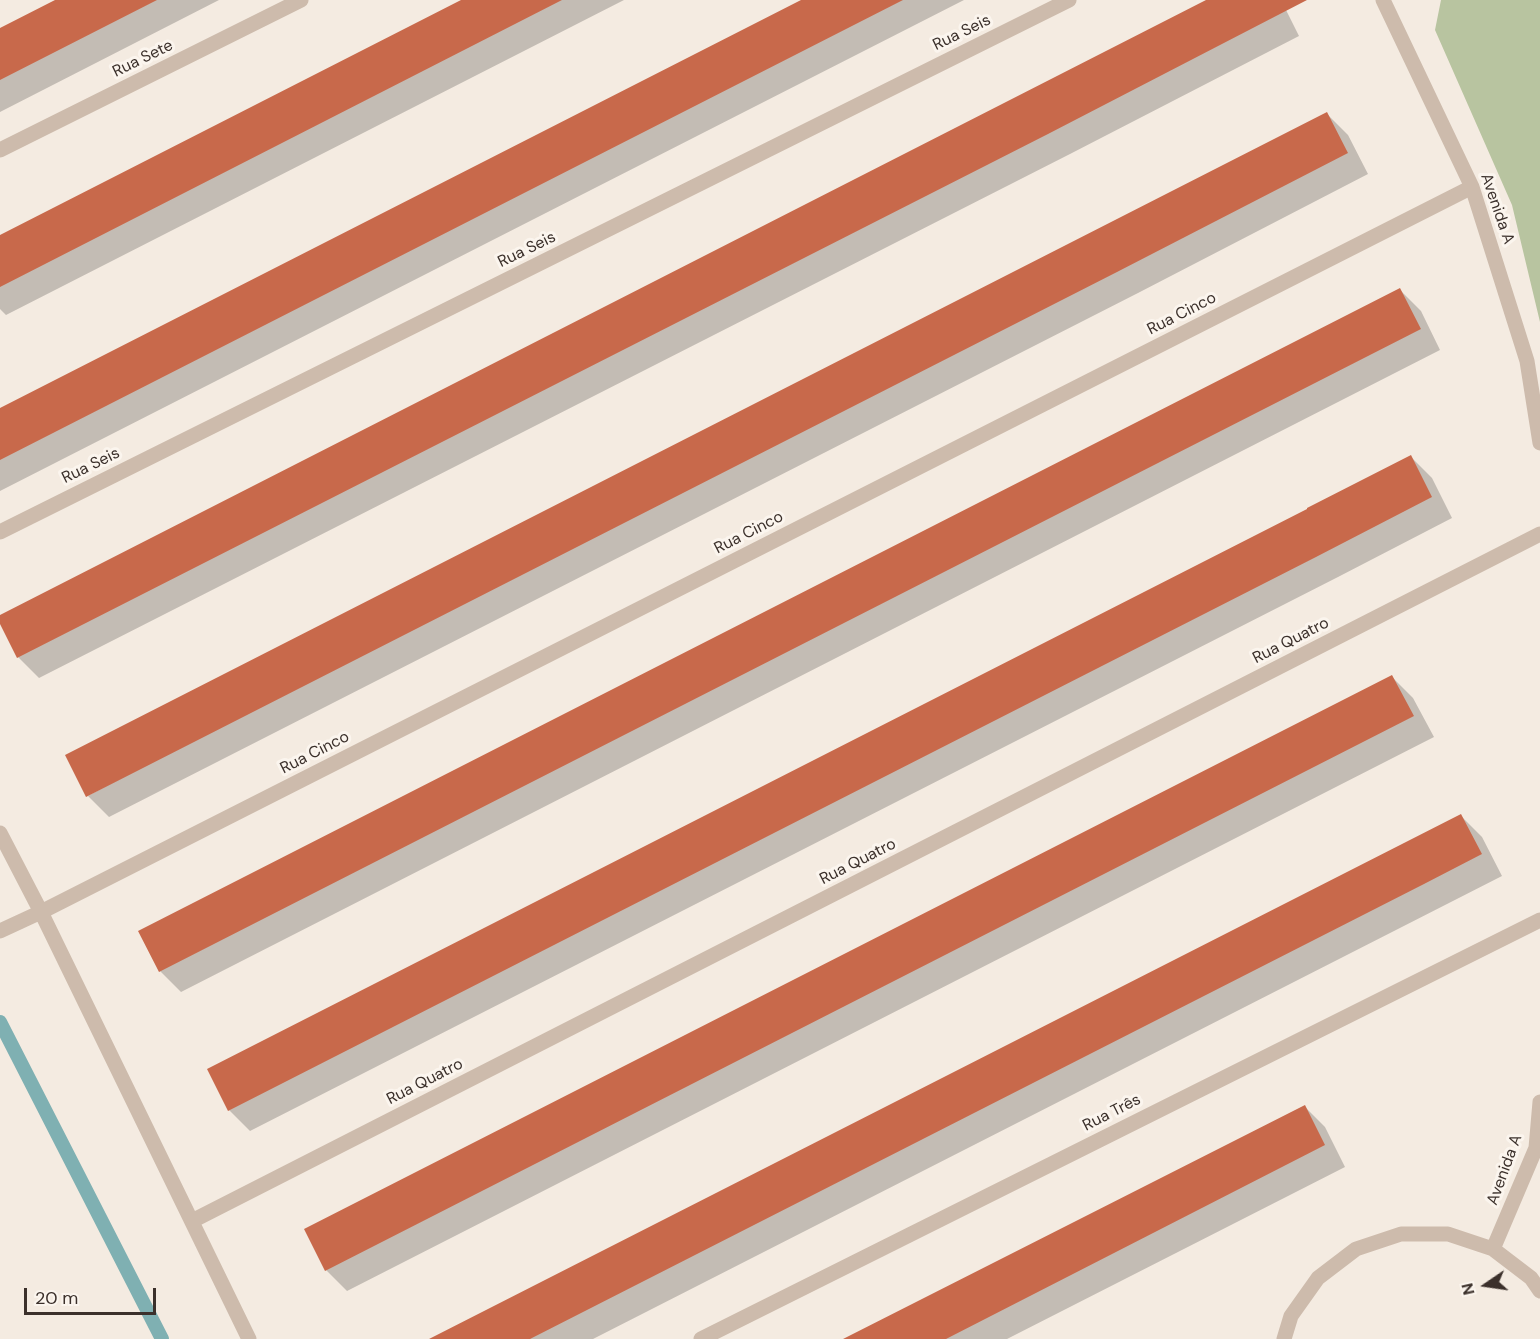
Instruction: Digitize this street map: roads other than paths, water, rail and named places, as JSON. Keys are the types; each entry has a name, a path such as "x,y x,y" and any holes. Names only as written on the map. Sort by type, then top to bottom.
{"street":[{"name":"Rua Sete","path":"0,150 301,0"},
{"name":"Rua Seis","path":"0,532 1069,0"},
{"name":"Avenida A","path":"1383,0 1472,187 1527,361 1540,443"},
{"name":"Rua Cinco","path":"0,931 1472,187"},
{"name":"Rua Quatro","path":"192,1221 1540,534"},
{"path":"0,833 41,912 249,1339"},
{"name":"Rua Três","path":"701,1339 1540,920"},
{"name":"Avenida A","path":"1493,1249 1536,1148 1540,1102"},
{"path":"1284,1339 1291,1316 1318,1278 1356,1249 1401,1234 1448,1234 1493,1249 1531,1278 1540,1291"}],"waterway":[{"path":"0,1022 162,1339"}]}
